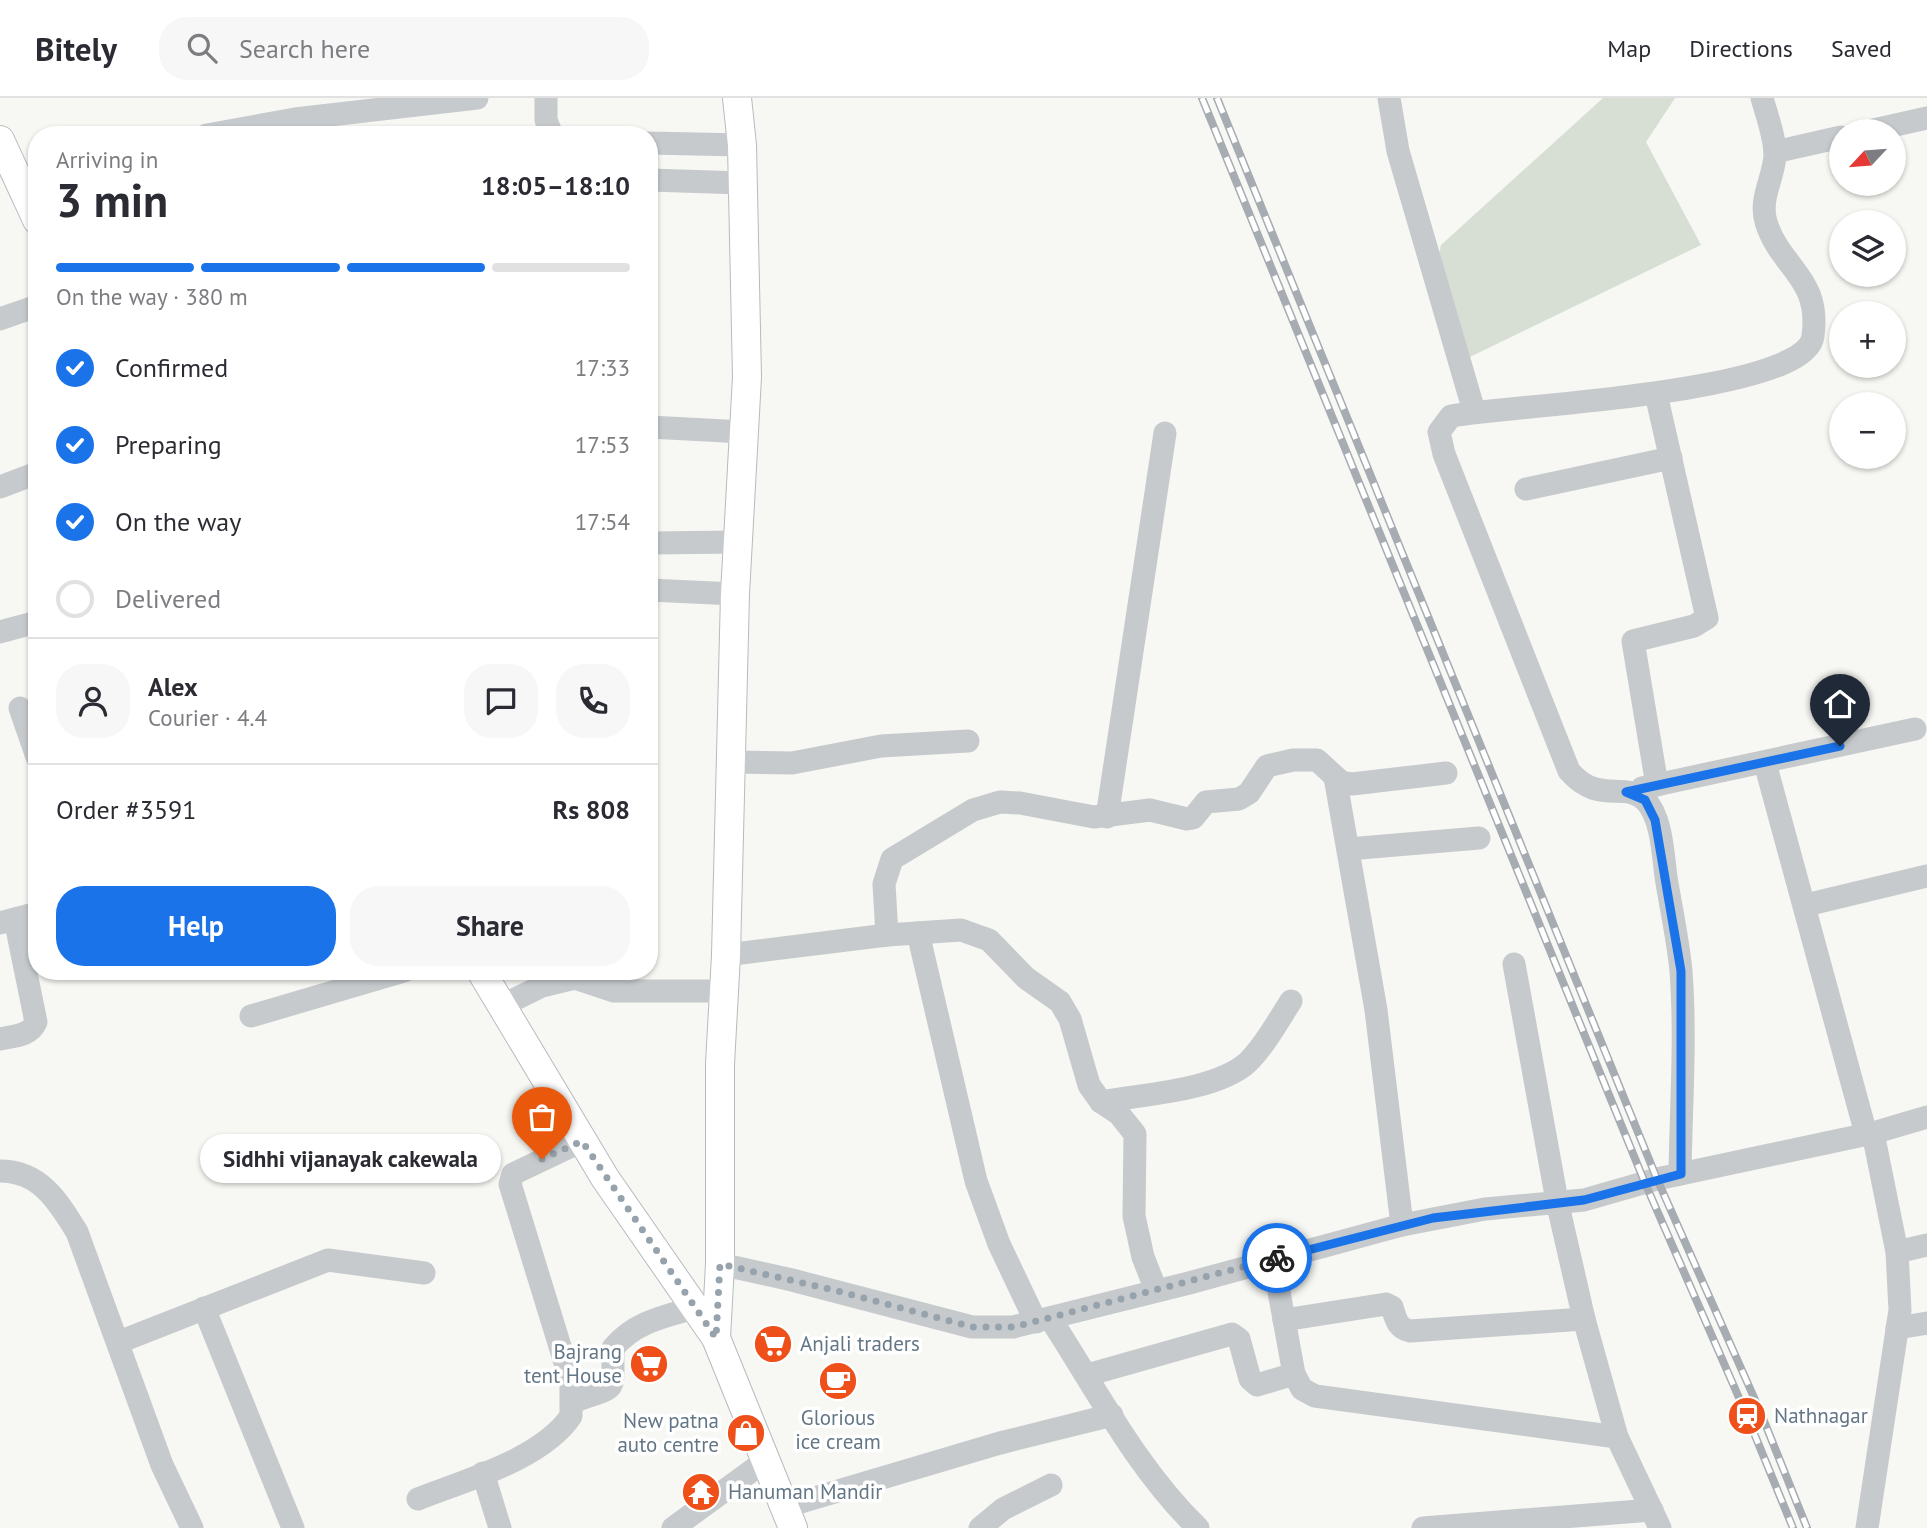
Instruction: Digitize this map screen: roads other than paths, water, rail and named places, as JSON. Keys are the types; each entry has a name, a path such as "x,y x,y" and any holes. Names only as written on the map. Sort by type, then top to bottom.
{"main road":[{"path":"716,1338 720,1264 720,1064 725,991 735,594 747,377 742,145 737,98"},
{"path":"0,140 27,175"},
{"path":"486,980 582,1141 716,1338 788,1518"}],"street":[{"path":"236,126 293,108 477,98"},
{"path":"546,98 548,126"},
{"path":"1389,98 1402,163 1474,411"},
{"path":"1762,98 1775,152 1773,175 1763,201 1766,221 1776,244 1808,286 1813,305 1814,338 1807,353 1773,369 1656,394 1474,411 1451,416 1439,432 1444,454 1569,772 1582,786 1598,792 1626,792 1915,729"},
{"path":"1906,123 1927,118"},
{"path":"1775,152 1829,140"},
{"path":"658,143 742,145"},
{"path":"658,180 743,183"},
{"path":"0,319 28,309"},
{"path":"1656,394 1707,618 1694,626 1633,641 1657,785"},
{"path":"658,427 744,432"},
{"path":"1107,817 1165,433"},
{"path":"1526,489 1671,458"},
{"path":"0,487 28,476"},
{"path":"658,543 738,542"},
{"path":"658,590 735,594"},
{"path":"0,632 28,624"},
{"path":"20,708 28,731"},
{"path":"731,762 792,763 881,746 968,741"},
{"path":"887,935 884,884 892,859 973,810 1000,802 1107,817 1150,810 1178,818 1193,818 1206,802 1239,799 1249,793 1267,766 1293,760 1317,760 1341,782 1352,784 1446,773"},
{"path":"1765,763 1869,1134 1897,1252 1901,1283 1897,1328 1867,1528"},
{"path":"1335,777 1376,1010 1402,1225"},
{"path":"1626,792 1645,800 1655,820 1681,971 1681,1174"},
{"path":"1348,849 1479,838"},
{"path":"1806,905 1927,876"},
{"path":"17,918 28,978"},
{"path":"726,955 887,935 961,930 989,940 1026,978 1060,1002 1070,1019 1089,1085 1101,1102 1119,1114 1135,1134 1136,1226 1156,1290"},
{"path":"918,933 976,1181 999,1244 1043,1320 1087,1375 1168,1497 1198,1528"},
{"path":"1423,1528 1656,1519 1617,1437 1584,1320 1557,1201 1514,964"},
{"path":"0,1039 33,1029 36,1022 28,980"},
{"path":"251,1016 373,980"},
{"path":"501,1006 542,986 567,980"},
{"path":"581,980 614,991 725,991"},
{"path":"1101,1102 1203,1084 1238,1070 1249,1061 1291,1001"},
{"path":"720,1264 818,1286 972,1327 1013,1327 1402,1225 1485,1209 1584,1200 1681,1174 1869,1134 1927,1117"},
{"path":"418,1499 483,1473 549,1441 571,1416 571,1382 510,1184 513,1174 522,1168 582,1141"},
{"path":"0,1171 13,1171 41,1182 60,1203 77,1232 162,1465 192,1528"},
{"path":"1897,1252 1927,1245"},
{"path":"119,1342 328,1259 424,1273"},
{"path":"1273,1259 1294,1374 1302,1389 1335,1400 1617,1437"},
{"path":"1284,1320 1386,1304 1392,1307 1396,1323 1402,1329 1410,1331 1584,1320"},
{"path":"204,1308 293,1528"},
{"path":"573,1402 611,1387 615,1382 613,1348 624,1335 638,1325 694,1308"},
{"path":"1897,1328 1927,1323"},
{"path":"1087,1375 1232,1334 1239,1339 1250,1378 1257,1385 1294,1374"},
{"path":"788,1518 1000,1443 1112,1415"},
{"path":"673,1528 765,1461"},
{"path":"483,1473 500,1528"},
{"path":"980,1528 1003,1509 1051,1485"}],"railway":[{"path":"1202,98 1645,1183 1793,1528"},
{"path":"1217,98 1657,1179 1760,1411 1807,1528"}],"place":[{"name":"Sidhhi vijanayak cakewala","path":"542,1159"},
{"name":"Anjali traders","path":"773,1344"},
{"name":"Bajrang tent House","path":"649,1364"},
{"name":"Glorious ice cream","path":"838,1381"},
{"name":"Nathnagar","path":"1747,1416"},
{"name":"New patna auto centre","path":"746,1433"},
{"name":"Hanuman Mandir","path":"701,1492"}]}
